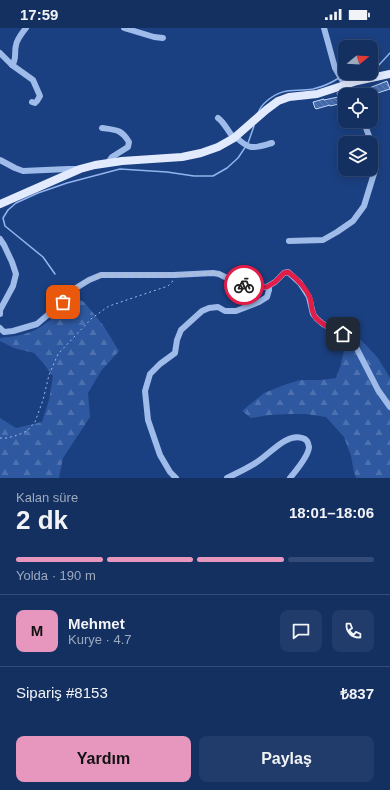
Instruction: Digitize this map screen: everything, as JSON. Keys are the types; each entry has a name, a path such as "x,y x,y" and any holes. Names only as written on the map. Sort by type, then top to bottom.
{"main road":[{"path":"0,204 80,170 108,163 191,156 218,147 235,138 278,101 289,97 317,94 345,84 390,74"}],"street":[{"path":"12,65 15,60 15,46 17,40 26,28"},
{"path":"124,28 154,37 163,38"},
{"path":"324,28 333,63 346,88"},
{"path":"0,53 12,65 33,80 40,96 35,103 32,102"},
{"path":"218,118 222,121 228,132 243,144 251,148 272,144"},
{"path":"102,128 118,131 125,136 129,142 128,147 112,157 108,163"},
{"path":"289,241 323,240 353,221 364,206 376,168 366,128"},
{"path":"0,160 23,171 68,169 80,170"},
{"path":"0,239 4,244 16,274 13,286 0,310 0,314"},
{"path":"0,328 4,332 37,324 63,302 76,288 101,275 174,275 212,273 219,274 237,283 250,286 267,287 275,282 284,273 288,272 300,283 309,297 313,314 317,319 322,324 343,334 356,347 378,390 390,406"},
{"path":"176,478 170,472 160,455 148,420 145,391 150,374 160,364 175,353 180,330 202,311 209,308 218,307 225,311 236,311 260,302 267,297 270,290 269,286"},
{"path":"227,478 258,462 276,446 297,436 305,439 308,443 309,450 290,478"}],"path":[{"path":"0,438 7,438 27,431 35,422 43,400 49,375 58,354 92,318 109,306 168,286 172,282 174,275"}],"green space":[{"path":"75,297 84,302 103,325 119,351 101,371 88,393 90,417 63,458 59,478 0,478 0,418 16,428 42,422 49,400 53,376 34,353 14,348 0,341 0,338 23,334 37,329 52,319"},
{"path":"354,334 378,358 390,378 390,478 356,478 351,456 344,437 326,417 306,414 290,414 251,418 242,411 264,393 284,385 300,380 336,378 344,351"}],"building":[{"path":"387,81 390,89 378,93 378,88 370,88"},
{"path":"338,97 338,104 315,108 313,102"}],"waterway":[{"path":"378,66 390,53"},
{"path":"258,113 265,103 279,93 316,88 338,79"},
{"path":"248,143 254,126"},
{"path":"55,274 43,257 5,226 3,218 8,210 16,203 38,193 67,183 120,169 167,172 194,176 213,176 227,168 238,158 246,146"}],"way so far":[{"path":"63,302 76,288 101,275 134,276 212,273 219,274 244,285"}],"route":[{"path":"244,285 267,287 275,282 284,273 288,272 300,283 309,297 313,314 317,319 322,324 343,334"}]}
